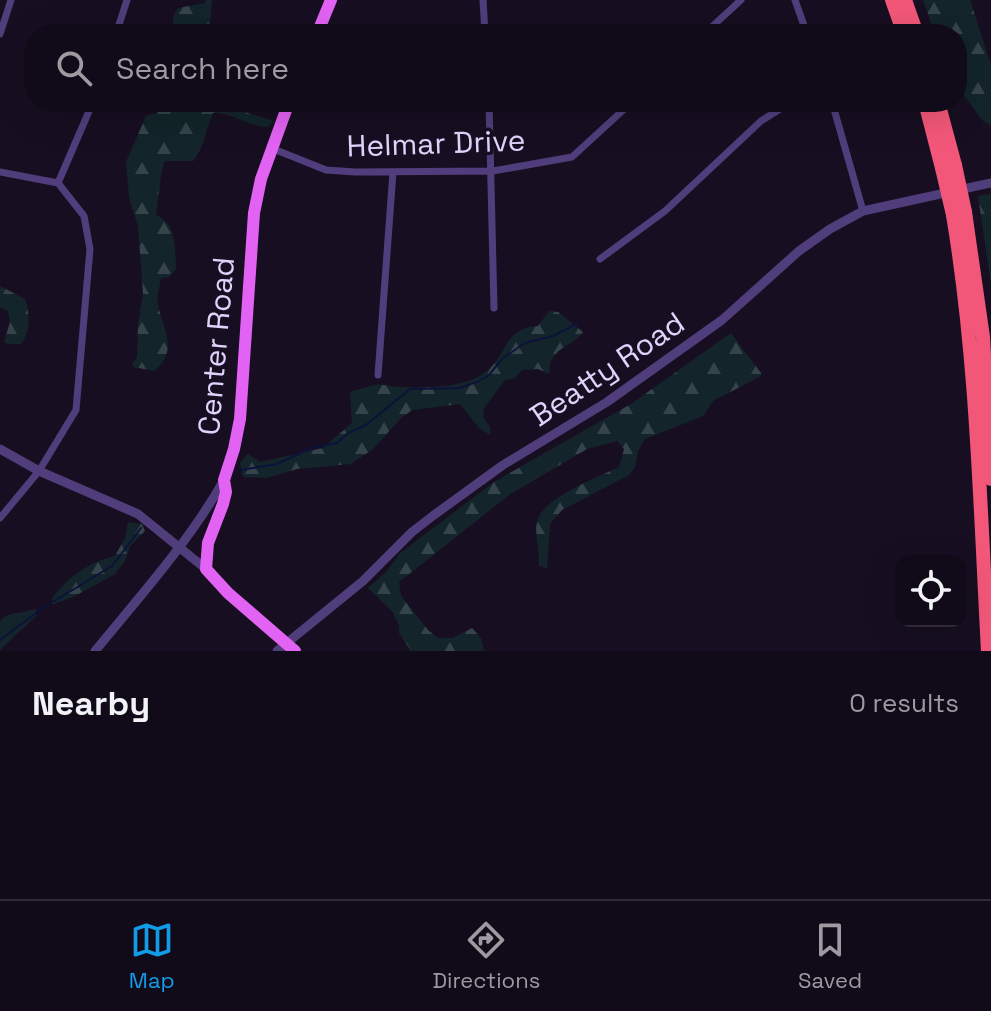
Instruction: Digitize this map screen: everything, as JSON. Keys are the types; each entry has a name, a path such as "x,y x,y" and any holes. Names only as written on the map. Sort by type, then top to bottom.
{"highway":[{"path":"892,0 900,24"},
{"path":"905,0 913,24"},
{"path":"929,112 948,167"},
{"path":"940,112 983,337 991,479"},
{"path":"959,213 972,365 988,651"}],"main road":[{"path":"321,24 331,0"},
{"name":"Center Road","path":"224,480 240,419 254,213 271,148 285,112"},
{"path":"224,480 226,492 208,543 206,569 286,648"}],"street":[{"path":"0,34 3,33 11,0"},
{"path":"119,24 127,0"},
{"path":"483,0 484,24"},
{"path":"715,24 741,0"},
{"path":"795,0 803,24"},
{"path":"58,183 89,112"},
{"path":"490,112 494,308"},
{"name":"Helmar Drive","path":"271,148 326,170 493,171 572,157 621,112"},
{"path":"600,259 665,211 761,121 775,112"},
{"path":"835,112 863,211"},
{"path":"0,172 58,183 84,216 90,249 76,410 39,471 0,518"},
{"path":"378,375 393,172"},
{"name":"Beatty Road","path":"286,648 434,515 503,465 607,402 722,320 814,239 863,211 991,183"},
{"path":"0,449 39,471 138,514 206,569"},
{"name":"Center Road","path":"95,651 180,546 224,480"}],"green space":[{"path":"212,0 210,24 173,24 178,8"},
{"path":"923,0 970,0 991,65 991,125 983,121 967,99 967,24 931,24"},
{"path":"245,112 274,121 268,127 260,126 213,113 193,161 165,161 156,215 168,224 171,231 176,269 169,277 161,278 158,301 168,347 162,363 154,371 132,364 137,357 143,293 138,226 129,197 126,162 146,116 157,113"},
{"path":"991,194 991,284 978,196"},
{"path":"0,286 25,299 29,322 21,344 4,342 10,322 8,311 0,307"},
{"path":"549,311 558,312 583,332 557,353 549,374 538,369 522,370 515,378 505,380 484,408 483,417 490,427 490,435 479,428 460,404 412,410 373,449 351,464 297,469 267,478 243,477 240,463 248,454 260,462 323,448 352,423 350,392 374,385 441,386 480,376 489,370 511,338 526,328 538,326"},
{"path":"731,333 761,376 713,401 703,416 645,439 629,475 562,510 550,524 547,569 539,565 537,521 542,512 560,496 619,467 624,449 617,441 587,449 509,495 399,582 401,596 428,630 438,638 453,638 472,628 481,638 484,651 411,651 399,633 399,625 392,611 368,588 387,571 399,554 494,482 631,404"},
{"path":"128,522 142,524 145,531 130,546 125,561 115,574 73,597 53,604 52,598 65,583 88,566 115,556 125,538"},
{"path":"36,609 37,615 0,650 0,621 5,616"}],"waterway":[{"path":"240,470 277,464 311,448 337,443 348,433 366,425 410,389 460,388 479,381 488,376 503,358 525,343 553,336 578,323"},
{"path":"0,640 43,608 112,566 141,528"}]}
